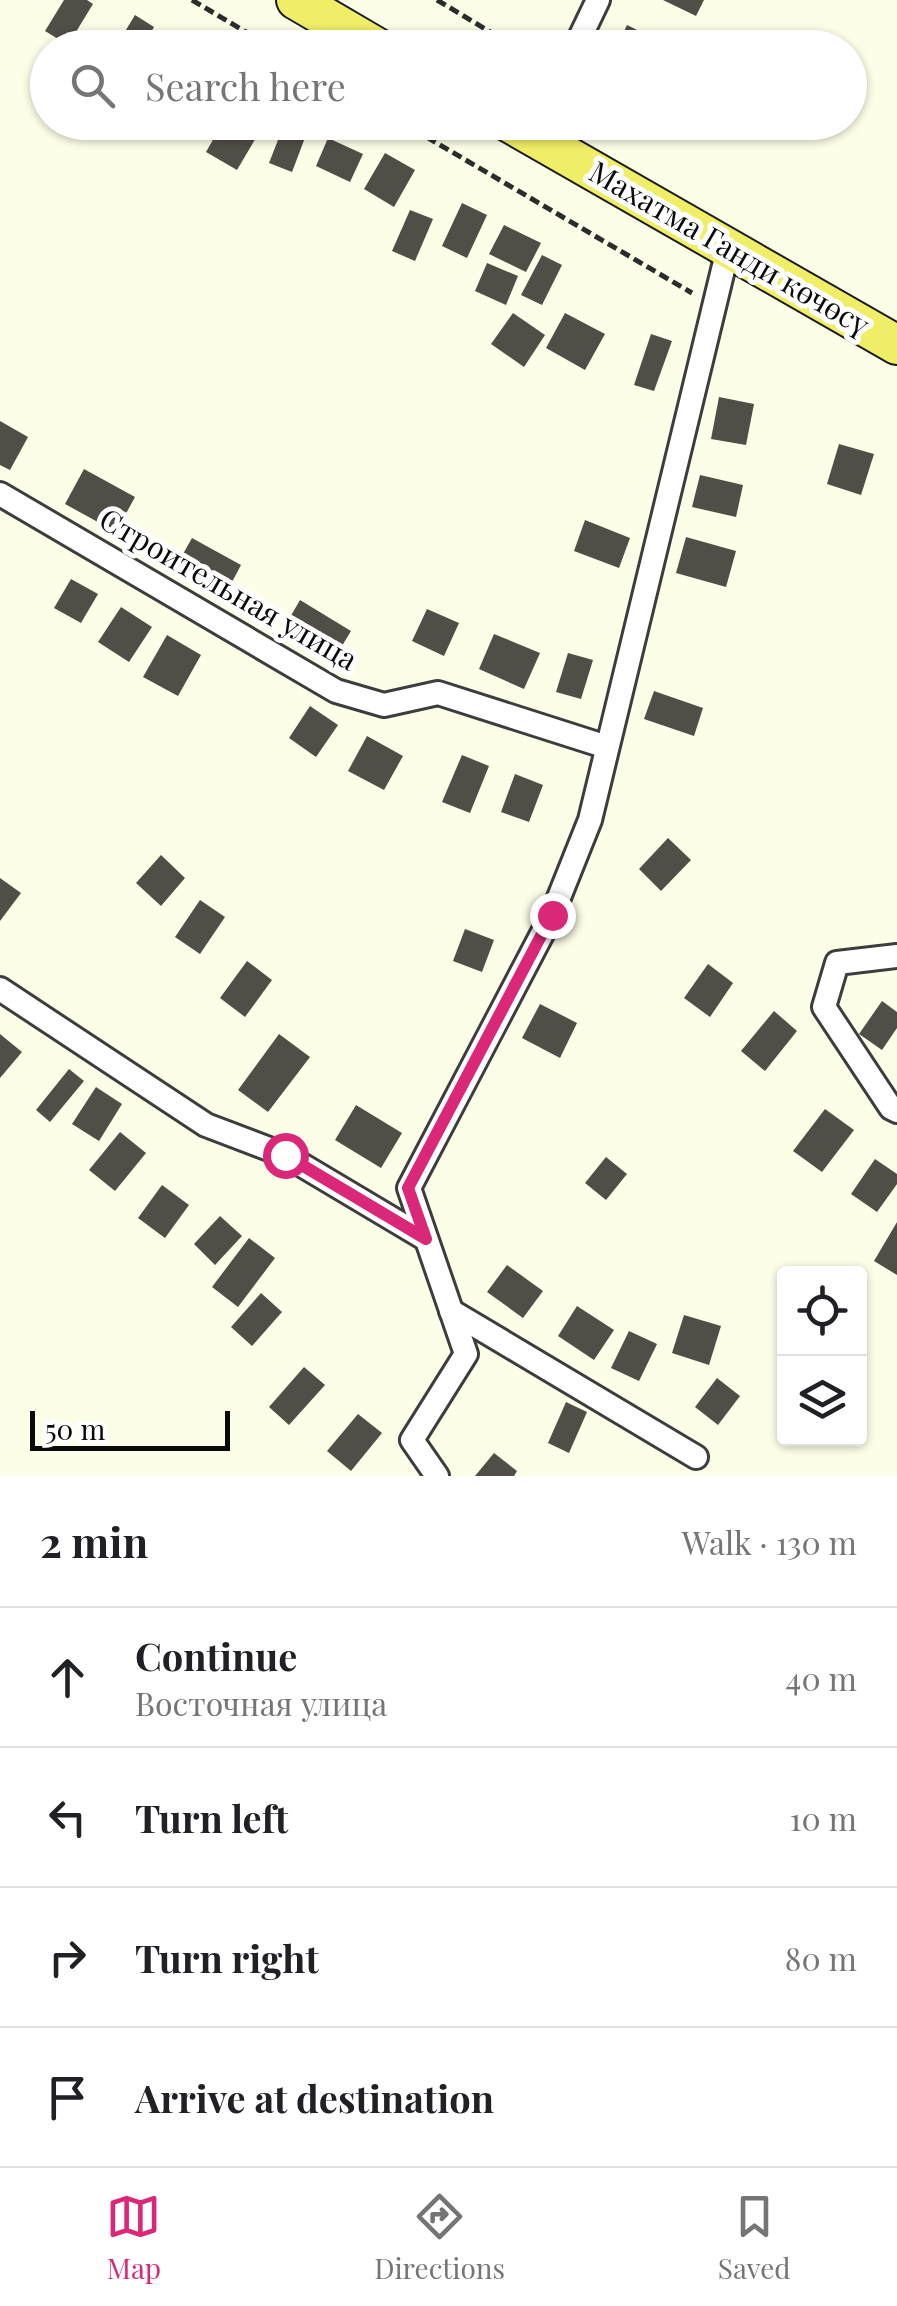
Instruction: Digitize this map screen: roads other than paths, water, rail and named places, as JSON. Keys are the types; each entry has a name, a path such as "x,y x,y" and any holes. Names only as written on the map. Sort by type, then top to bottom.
{"main road":[{"path":"296,0 347,30"},
{"name":"Махатма Ганди көчөсү","path":"548,140 897,345"}],"street":[{"path":"584,30 598,0"},
{"path":"437,1476 412,1440 466,1354 408,1188 552,915 590,820 728,249"},
{"name":"Строительная улица","path":"0,494 336,691 384,705 438,692 607,747"},
{"path":"897,956 837,963 824,1007 897,1112"},
{"path":"0,989 206,1126 285,1155 426,1239"},
{"path":"451,1311 696,1457"}]}
